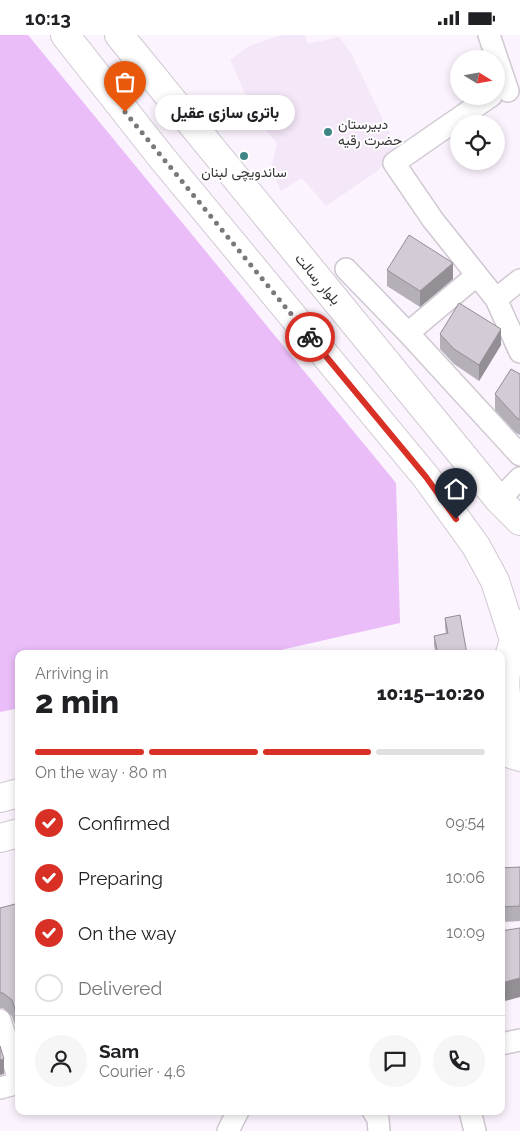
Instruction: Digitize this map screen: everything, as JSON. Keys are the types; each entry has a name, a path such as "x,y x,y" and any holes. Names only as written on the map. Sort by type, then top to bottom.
{"main road":[{"path":"65,35 162,157 426,477 476,546 495,581 511,644 505,676"},
{"name":"بلوار رسالت","path":"119,35 499,500 520,521"},
{"path":"505,696 510,718 520,738"},
{"path":"505,752 520,757"},
{"path":"0,798 15,794"},
{"path":"0,838 15,834"}],"street":[{"path":"489,35 493,50"},
{"path":"484,105 394,163 432,221 496,299 520,352"},
{"path":"346,269 408,333 520,455"},
{"path":"408,333 477,275"},
{"path":"496,299 520,281"},
{"path":"499,500 520,478"},
{"path":"0,1020 15,1068"},
{"path":"505,1043 520,1040"},
{"path":"0,1088 15,1082"},
{"path":"228,1131 236,1115"},
{"path":"376,1115 378,1119 379,1131"},
{"path":"471,1115 475,1131"}],"shaded area":[{"path":"0,35 28,35 396,483 400,623 281,650 15,650 15,709 0,712"},
{"name":"دبیرستان حضرت رقیه","path":"282,35 305,35 308,44 339,37 351,53 398,151 376,172 326,206 302,178 281,191 271,169 277,143 257,120 230,60 249,46"}],"building":[{"path":"409,235 453,263 420,291 387,270"},
{"path":"459,303 501,329 479,365 454,349 440,334"},
{"path":"511,369 520,374 520,420 495,394"},
{"path":"460,615 466,650 437,650 434,636 448,633 445,618"},
{"path":"520,867 520,906 505,907 505,868"},
{"path":"15,904 15,1009 12,1000 3,993 0,993 0,908"},
{"path":"520,928 520,978 505,982 505,930"},
{"path":"0,1046 4,1059 0,1060"}],"way so far":[{"path":"125,112 310,337"}],"place":[{"name":"باتری سازی عقیل","path":"125,112"},
{"name":"دبیرستان حضرت رقیه","path":"328,132"},
{"name":"ساندویچی لبنان","path":"244,156"}],"route":[{"path":"310,337 426,477 456,519"}]}
